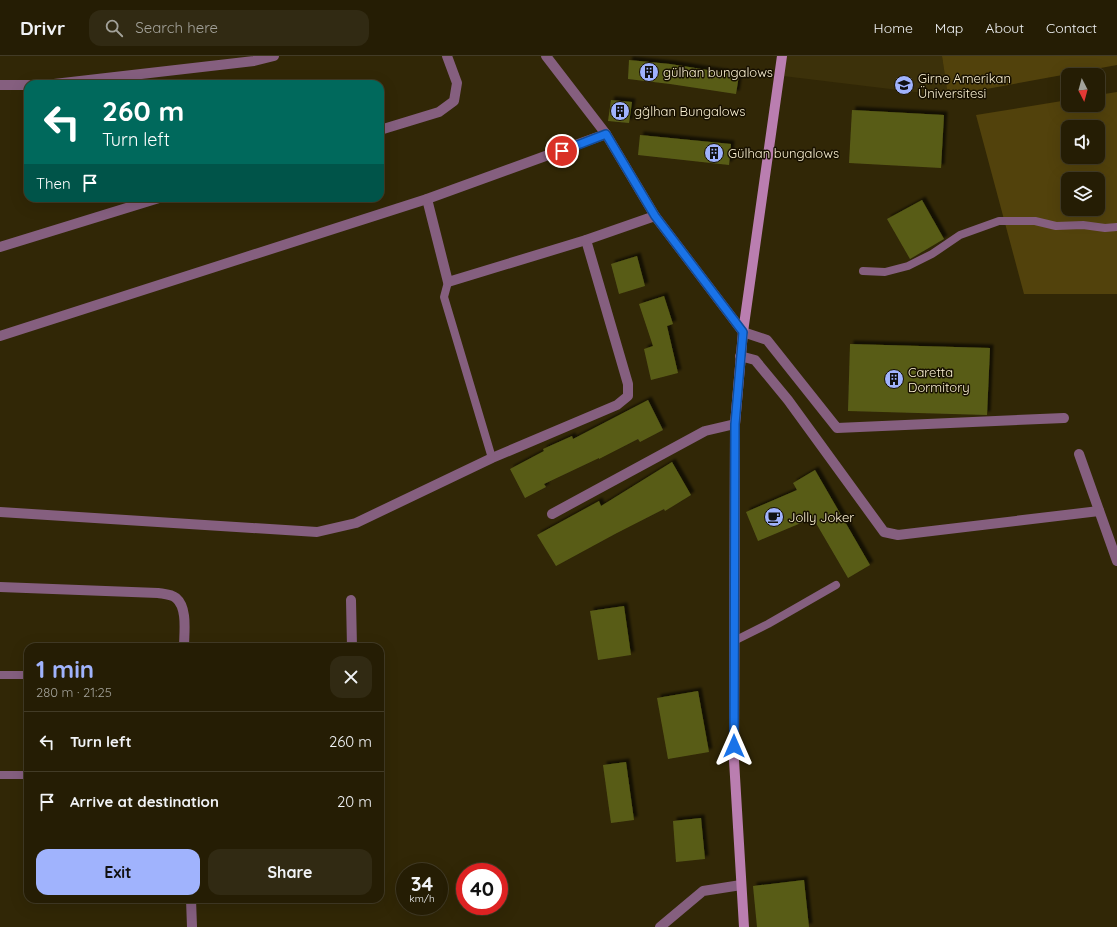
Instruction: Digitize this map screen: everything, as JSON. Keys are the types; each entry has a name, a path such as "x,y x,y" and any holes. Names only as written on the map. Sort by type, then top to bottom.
{"street":[{"path":"87,80 254,60 274,56"},
{"path":"384,129 439,112 454,101 457,83 447,56"},
{"path":"546,56 606,134 655,216 743,332 767,340 837,428 1064,418"},
{"path":"744,927 734,760 735,424 743,332 782,56"},
{"path":"0,85 24,84"},
{"path":"0,336 427,199 606,134"},
{"path":"427,199 448,282 586,240 655,216"},
{"path":"0,247 146,202"},
{"path":"0,512 317,532 356,523 492,458 616,405 628,396 628,384 586,240"},
{"path":"740,356 755,360 788,400 884,532 898,535 1099,511"},
{"path":"552,514 705,431 735,424"},
{"path":"1079,454 1117,561"},
{"path":"0,587 158,593 172,596 178,599 182,607 184,643"},
{"path":"352,600 352,643"},
{"path":"660,927 703,891 742,885"},
{"path":"192,903 192,927"}],"lane":[{"path":"863,271 885,272 908,266 932,254 960,235 999,221 1035,221 1056,226 1084,225 1105,228 1117,227"},
{"path":"448,282 444,297 492,458"},
{"path":"734,642 836,585"},
{"path":"0,675 24,675"},
{"path":"0,775 24,775"}],"shaded area":[{"name":"Girne Amerikan Üniversitesi","path":"778,56 942,56 948,96 775,75"},
{"path":"942,56 1117,56 1117,65 1101,68 1061,68 1061,75 948,96"},
{"path":"1117,92 1117,294 1024,294 976,115 1061,101 1061,112 1105,112 1105,94"}],"building":[{"path":"629,60 670,64 739,75 736,94 628,79"},
{"name":"gğlhan Bungalows","path":"611,100 632,102 629,123 608,121"},
{"path":"852,110 944,115 941,168 849,163"},
{"path":"640,135 731,144 729,165 638,155"},
{"path":"922,200 944,239 910,259 887,219"},
{"path":"637,256 645,286 619,294 611,264"},
{"path":"664,296 673,324 667,326 678,373 651,380 644,349 653,346 639,304"},
{"name":"Caretta Dormitory","path":"850,344 990,348 987,415 848,411"},
{"path":"648,400 663,430 640,442 638,439 544,484 546,487 525,498 510,469 544,451 543,449 572,436 573,439"},
{"path":"672,462 691,495 665,511 664,509 556,566 537,535 599,501 601,506"},
{"path":"815,470 870,565 848,578 813,518 758,541 746,512 797,490 793,483"},
{"path":"624,606 631,655 598,660 590,611"},
{"path":"698,691 709,752 668,759 657,698"},
{"path":"626,762 634,820 611,823 603,765"},
{"path":"701,818 705,859 676,862 673,821"},
{"path":"804,880 809,927 757,927 753,886"}],"place":[{"name":"gülhan bungalows","path":"649,72"},
{"name":"Girne Amerikan Üniversitesi","path":"904,85"},
{"name":"gğlhan Bungalows","path":"620,111"},
{"name":"Gülhan bungalows","path":"714,153"},
{"name":"Caretta Dormitory","path":"894,379"},
{"name":"Jolly Joker","path":"774,517"}],"route":[{"path":"562,151 606,134 655,216 743,332 735,424 734,746"}]}
